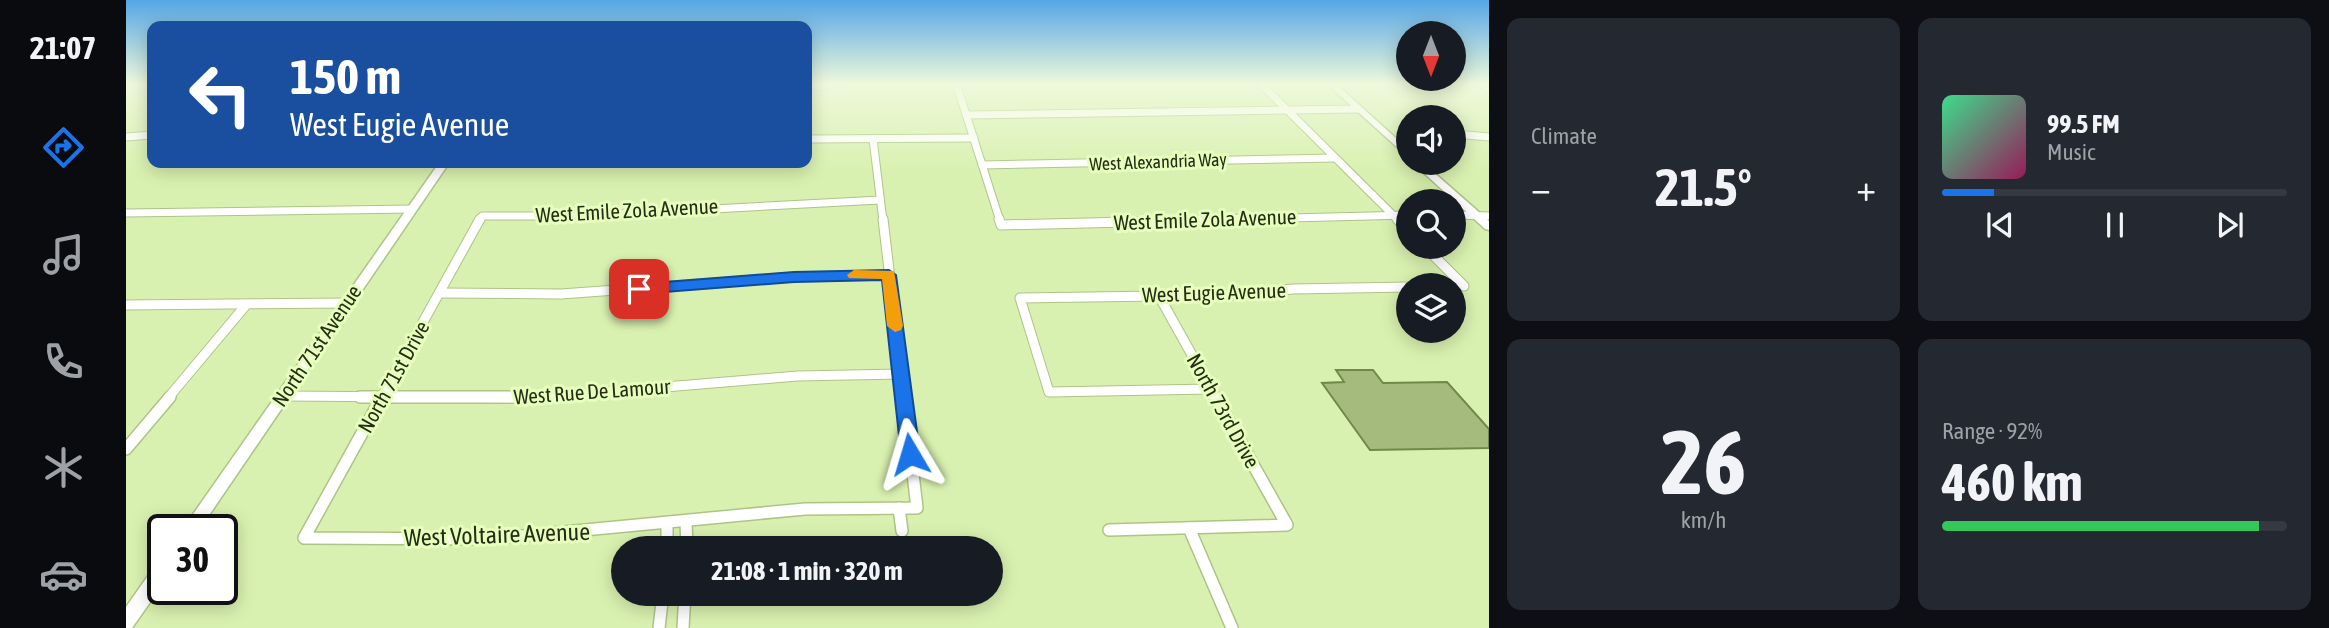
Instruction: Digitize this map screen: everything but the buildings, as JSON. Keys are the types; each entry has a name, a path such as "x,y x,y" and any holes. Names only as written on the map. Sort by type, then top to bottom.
{"street":[{"path":"982,165 966,115 1109,112"},
{"path":"1288,112 1394,215"},
{"path":"1362,112 1396,143"},
{"path":"126,137 147,135"},
{"path":"1466,135 1489,136"},
{"path":"812,139 974,138"},
{"path":"873,139 901,374"},
{"name":"West Alexandria Way","path":"982,165 1334,158"},
{"name":"West Emile Zola Avenue","path":"982,165 1002,225 1394,215"},
{"name":"North 71st Avenue","path":"201,514 441,168"},
{"path":"1431,175 1489,228"},
{"name":"West Emile Zola Avenue","path":"482,216 583,216 880,200"},
{"name":"West Emile Zola Avenue","path":"500,216 505,205"},
{"path":"126,213 412,209"},
{"path":"1466,214 1489,211"},
{"path":"1475,214 1489,216"},
{"name":"North 71st Drive","path":"304,538 482,216"},
{"path":"1435,259 1448,273"},
{"path":"440,293 587,293 794,277 889,275"},
{"name":"West Eugie Avenue","path":"1211,389 1049,392 1020,298 1396,287"},
{"name":"North 73rd Drive","path":"1159,296 1287,526 1189,528"},
{"path":"126,305 347,303"},
{"path":"126,449 246,305"},
{"name":"West Rue De Lamour","path":"283,396 533,398 797,376 901,374"},
{"name":"West Voltaire Avenue","path":"304,538 490,539 805,509 916,508 901,374"},
{"path":"899,508 902,531"},
{"path":"686,522 687,536"},
{"path":"667,524 667,536"},
{"path":"1110,530 1189,528 1232,628"},
{"path":"126,622 147,592"},
{"path":"659,628 662,606"},
{"path":"682,628 684,606"}],"slow traffic":[{"path":"854,275 889,275 895,326"}],"route":[{"path":"639,289 794,277 889,275 910,454"}]}
